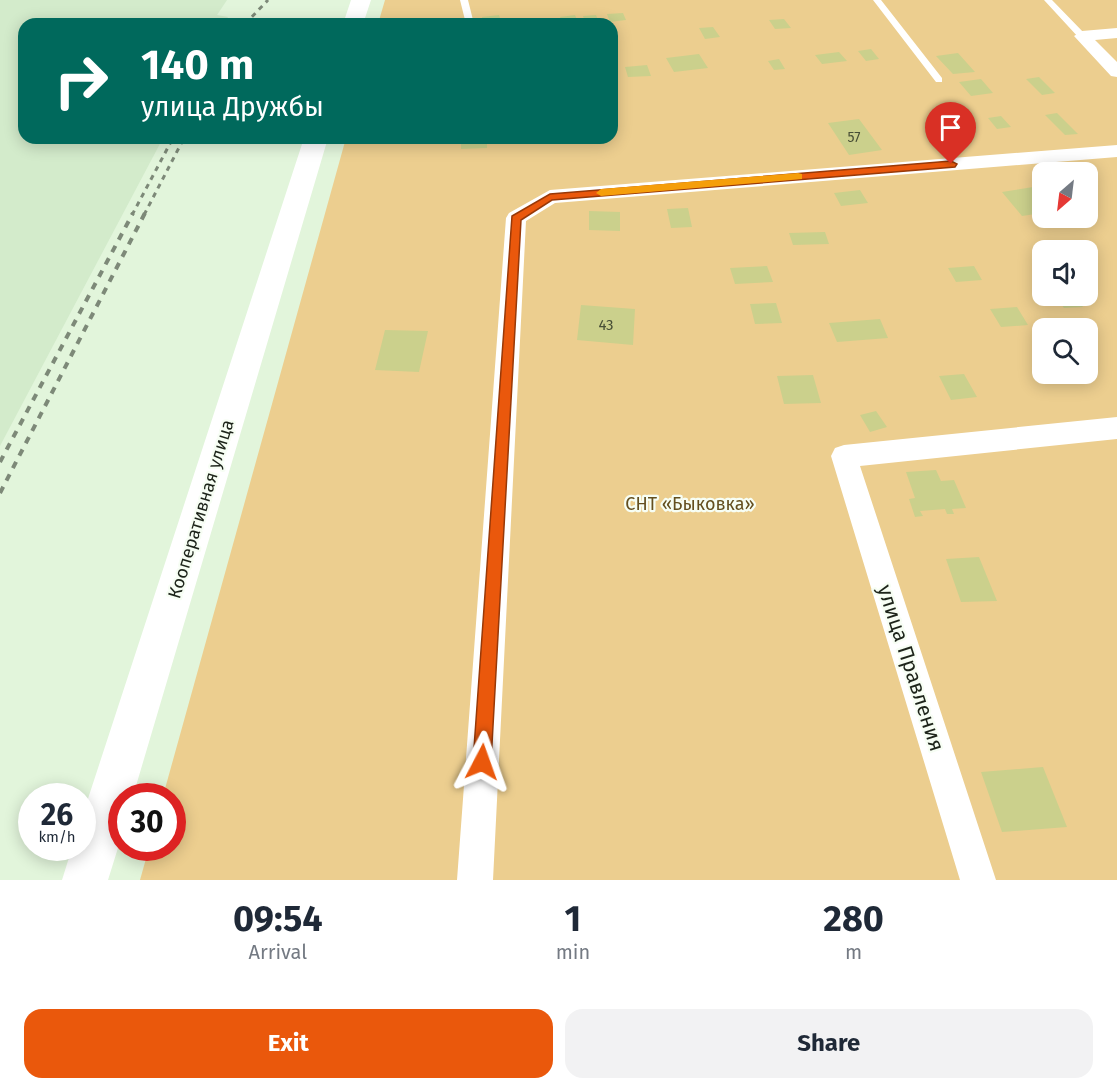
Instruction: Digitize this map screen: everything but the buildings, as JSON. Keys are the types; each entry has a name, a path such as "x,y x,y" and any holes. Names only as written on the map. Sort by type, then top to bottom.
{"main road":[{"path":"355,18 361,0"},
{"name":"Кооперативная улица","path":"85,880 314,144"}],"street":[{"path":"1082,36 1117,33"},
{"path":"1082,36 1117,72"},
{"path":"475,880 516,218 550,197 1117,151"},
{"name":"улица Правления","path":"978,880 844,456 1117,428"}],"lane":[{"path":"464,0 468,18"},
{"path":"877,0 939,81"},
{"path":"1048,0 1082,36"}],"shaded area":[{"path":"0,0 227,0 217,15 227,18 18,18 18,144 160,144 0,446"}],"green space":[{"name":"СНТ «Быковка»","path":"385,0 1117,0 1117,880 140,880 145,861 186,861 186,783 167,783 344,144 618,144 618,18 380,18"}],"railway":[{"path":"251,18 268,0"},
{"path":"132,215 170,144"},
{"path":"144,215 181,144"},
{"path":"0,462 133,213"},
{"path":"0,493 145,213"}],"slow traffic":[{"path":"601,193 798,177"}],"route":[{"path":"482,762 516,218 550,197 951,164"}]}
